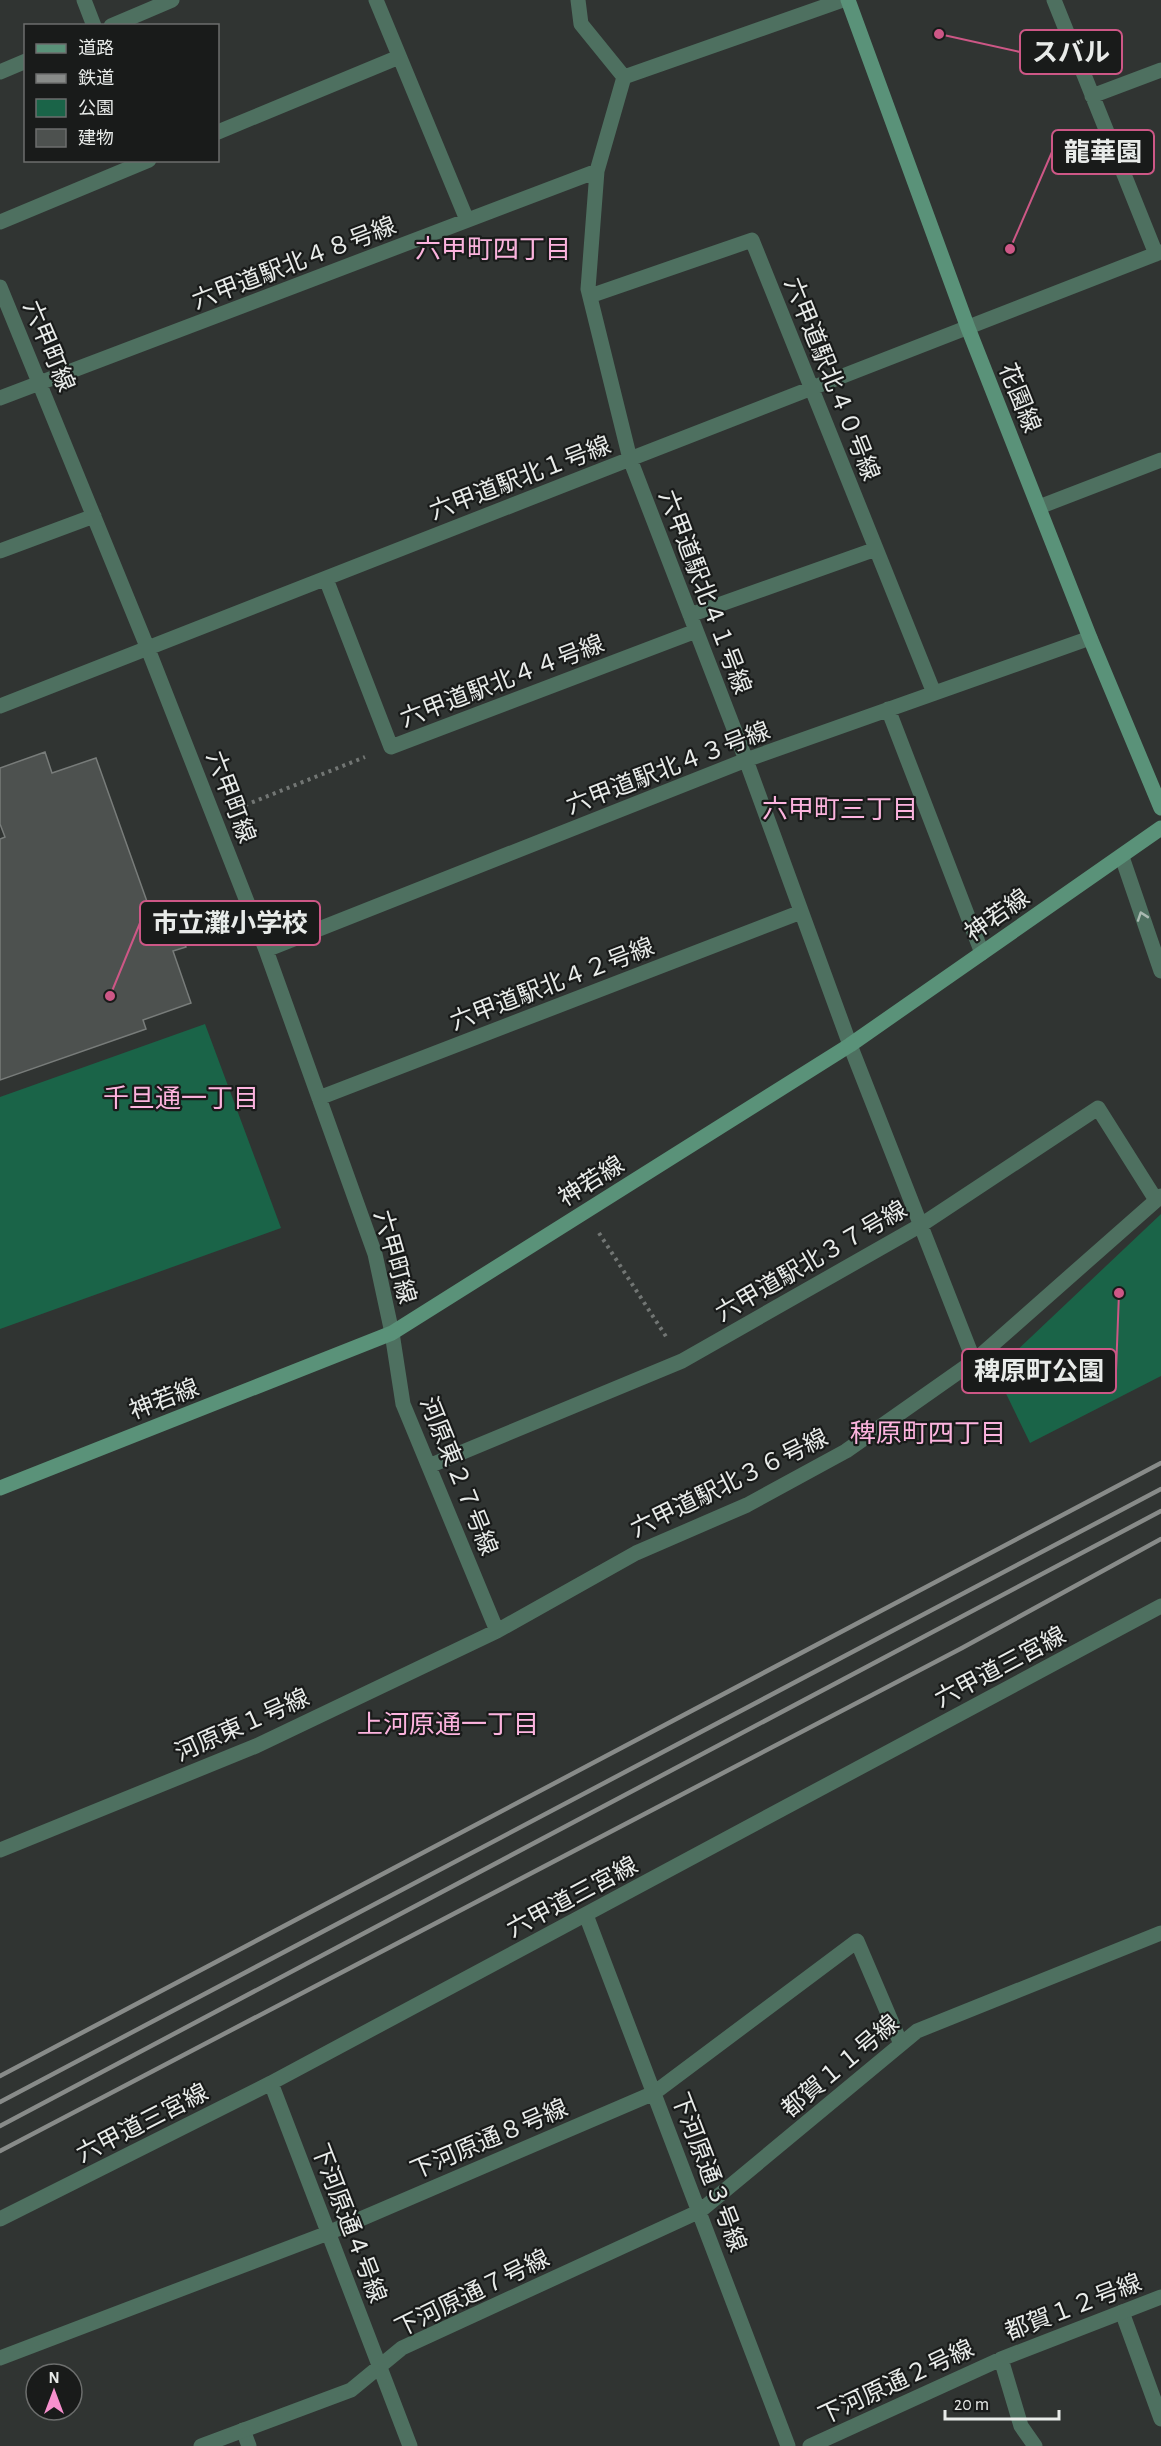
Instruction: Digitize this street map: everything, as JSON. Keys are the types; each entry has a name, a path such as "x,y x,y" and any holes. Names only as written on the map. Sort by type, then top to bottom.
{"street":[{"path":"84,0 93,24"},
{"path":"116,24 172,0"},
{"path":"376,0 467,220"},
{"path":"578,0 581,24 624,78 843,0"},
{"name":"花園線","path":"848,0 968,328 1090,638 1161,808"},
{"path":"630,459 1158,253 1054,0"},
{"path":"219,132 399,57"},
{"path":"0,72 24,62"},
{"path":"1092,96 1161,70"},
{"name":"六甲道駅北１号線","path":"0,706 630,459 588,289 597,171 624,78"},
{"path":"0,222 144,162"},
{"name":"六甲道駅北４８号線","path":"0,398 597,171"},
{"name":"六甲道駅北４０号線","path":"590,296 752,240 934,693"},
{"name":"六甲町線","path":"0,287 148,649 266,950 375,1254 392,1334"},
{"name":"六甲道駅北４１号線","path":"630,459 746,760 850,1045 974,1361"},
{"path":"1039,507 1161,460"},
{"path":"0,551 94,516"},
{"path":"690,615 876,549"},
{"name":"六甲道駅北４４号線","path":"326,579 391,747 696,631"},
{"name":"六甲道駅北４３号線","path":"266,950 746,760 1090,638"},
{"path":"888,709 982,953"},
{"name":"神若線","path":"0,1488 392,1334 850,1045 1161,828"},
{"path":"1122,857 1161,971"},
{"name":"六甲道駅北４２号線","path":"319,1098 801,912"},
{"name":"六甲道駅北３７号線","path":"429,1466 682,1361 921,1225 1098,1108 1159,1198"},
{"name":"六甲道駅北３６号線","path":"497,1630 636,1553 747,1505 846,1451 974,1361 1159,1198"},
{"name":"河原東２７号線","path":"392,1334 403,1404 497,1630"},
{"name":"六甲道三宮線","path":"0,2219 271,2083 1157,1613"},
{"name":"河原東１号線","path":"0,1850 256,1746 497,1630"},
{"name":"下河原通３号線","path":"586,1915 788,2446"},
{"name":"都賀１１号線","path":"700,2211 916,2031 1161,1933"},
{"name":"下河原通８号線","path":"0,2358 328,2233 654,2093 857,1941 901,2044"},
{"name":"下河原通４号線","path":"271,2083 410,2446"},
{"name":"下河原通７号線","path":"201,2446 351,2390 402,2348 700,2211"},
{"name":"都賀１２号線","path":"1000,2359 1161,2297"},
{"path":"1122,2312 1161,2419"},
{"path":"1000,2359 1021,2426 1035,2446"},
{"name":"下河原通２号線","path":"810,2446 1000,2359"},
{"path":"243,2430 249,2446"}],"path":[{"path":"214,818 391,747"},
{"path":"585,1211 682,1361"}],"green space":[{"path":"205,1024 281,1228 0,1329 0,1097"},
{"path":"1161,1214 1161,1376 1030,1443 995,1371"}],"building":[{"path":"45,752 52,773 96,758 150,910 170,902 186,947 173,951 191,1003 143,1020 146,1029 0,1080 0,839 5,837 0,824 0,768"}],"railway":[{"path":"0,2076 1161,1463"},
{"path":"0,2102 1161,1489"},
{"path":"0,2126 1161,1511"},
{"path":"0,2151 962,1648 1161,1539"}],"place":[{"name":"スバル","path":"939,34"},
{"name":"龍華園","path":"1010,249"},
{"name":"市立灘小学校","path":"110,996"},
{"name":"稗原町公園","path":"1119,1293"}],"district":[{"name":"六甲町四丁目","path":"493,249"},
{"name":"六甲町三丁目","path":"840,809"},
{"name":"千旦通一丁目","path":"181,1098"},
{"name":"稗原町四丁目","path":"928,1433"},
{"name":"上河原通一丁目","path":"448,1724"}]}
